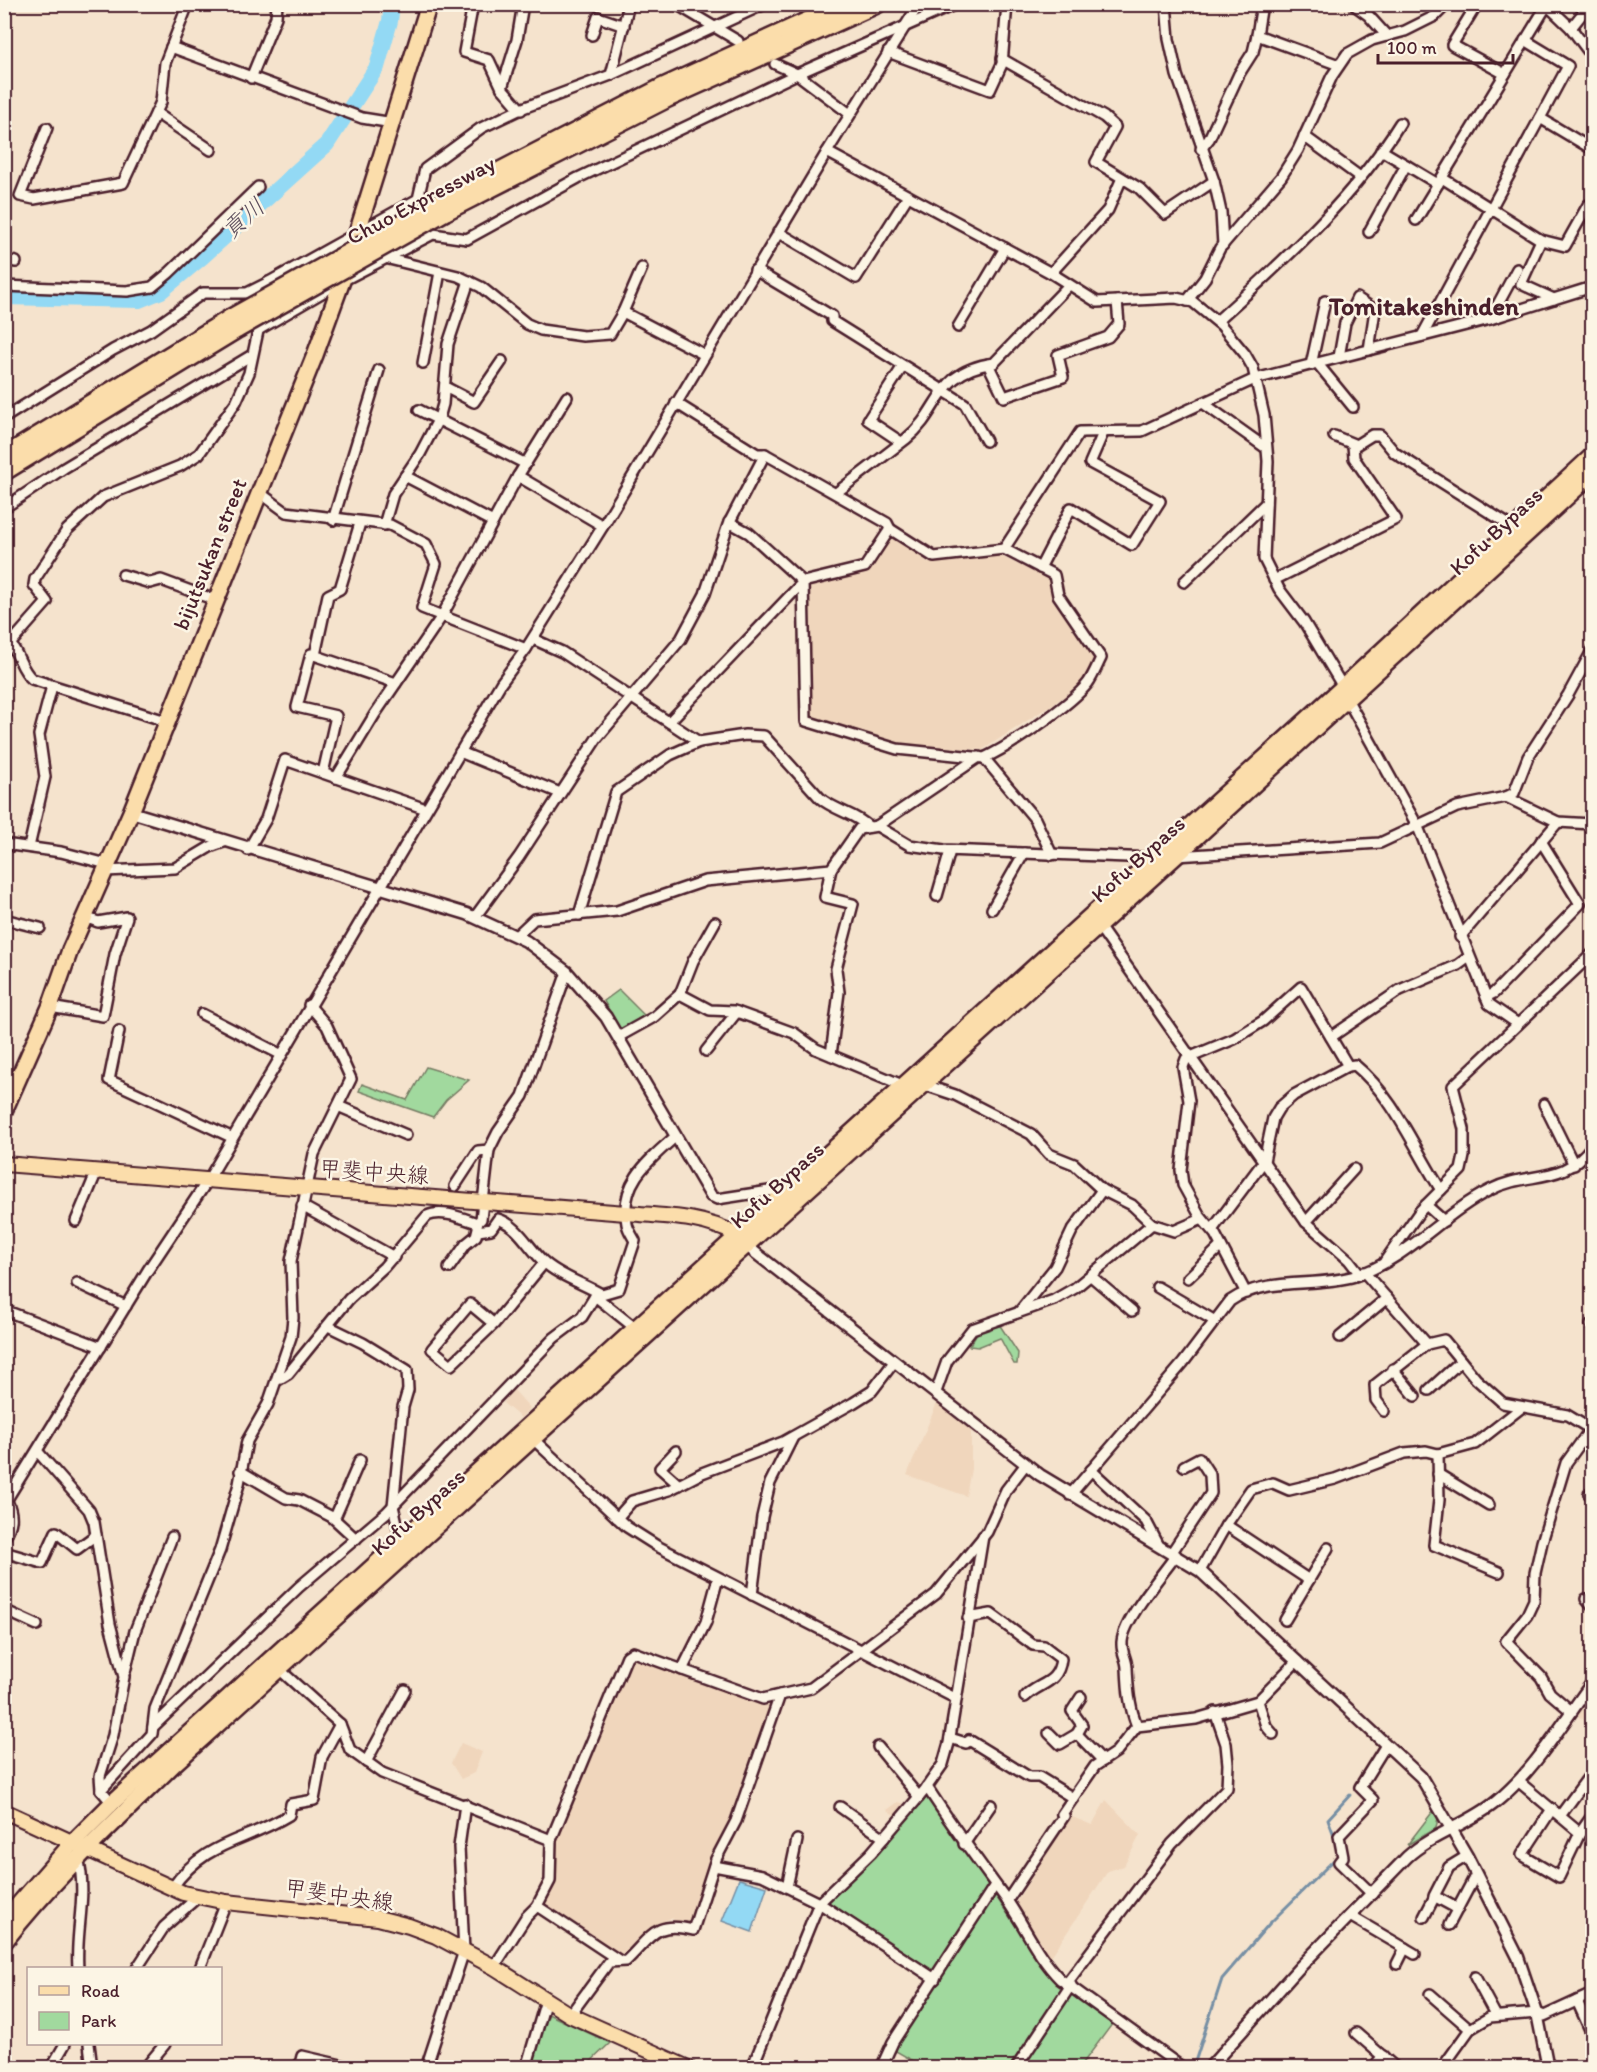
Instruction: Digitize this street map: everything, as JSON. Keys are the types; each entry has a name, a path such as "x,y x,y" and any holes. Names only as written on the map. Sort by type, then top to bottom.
{"highway":[{"name":"bijutsukan street","path":"4,1111 11,1077 50,1007 85,917 131,812 342,281 429,4"},
{"name":"Chuo Expressway","path":"4,456 234,323 660,88 844,4"},
{"name":"Chuo Expressway","path":"442,207 667,99 878,4"},
{"name":"Chuo Expressway","path":"4,472 234,323"},
{"name":"Kofu Bypass","path":"4,1953 12,1942 8,1931 80,1849 112,1803 635,1328 922,1084 1176,856 1514,528 1593,456"},
{"name":"Kofu Bypass","path":"80,1849 532,1438 741,1239 786,1191 1153,858 1345,693 1593,474"}],"main road":[{"name":"甲斐中央線","path":"4,1164 626,1213 692,1220 726,1228 741,1239"},
{"name":"甲斐中央線","path":"4,1811 80,1849 172,1888 226,1902 378,1918 436,1936 494,1967 570,2015 688,2067"}],"street":[{"path":"47,128 20,196 34,199 123,183 161,102 165,63 189,4"},
{"path":"250,78 276,17 277,4"},
{"path":"472,4 464,52 489,60 502,88 521,110"},
{"path":"502,88 517,40 523,4"},
{"path":"611,75 629,4"},
{"path":"676,4 738,41"},
{"path":"4,418 112,350 151,330 203,293 247,293 418,199 424,169 481,128 611,75 716,29 765,4"},
{"path":"4,1539 11,1527 12,1512 6,1502 126,1306 208,1180 231,1137 309,1005 381,890 501,683 533,639 603,526 778,232 919,4"},
{"path":"258,330 342,281 433,234 467,239 578,178 796,75 956,4"},
{"path":"888,52 990,90 1002,59 1007,4"},
{"path":"1166,4 1169,39 1177,75 1214,181 1221,212 1223,245"},
{"path":"1202,149 1209,139 1239,74 1253,52 1262,4"},
{"path":"1353,4 1368,15 1387,36"},
{"path":"1187,301 1205,278 1223,245 1281,177 1339,65 1347,54 1372,40 1405,31 1435,16 1447,4"},
{"path":"1477,4 1452,45 1505,74"},
{"path":"1416,220 1547,4 1571,28 1593,56"},
{"path":"1571,28 1590,4"},
{"path":"592,34 598,17 624,26"},
{"path":"1257,35 1339,65"},
{"path":"1422,336 1568,66 1525,40"},
{"path":"171,47 362,118 393,123"},
{"path":"1002,59 1104,117 1115,127 1096,162 1139,188 1165,214 1214,181"},
{"path":"775,64 796,75 850,114"},
{"path":"156,113 211,150"},
{"path":"1540,118 1593,149"},
{"path":"1217,321 1274,269 1360,177 1400,123"},
{"path":"1304,136 1360,177"},
{"path":"1381,150 1406,165 1492,207 1541,240 1565,246 1588,205"},
{"path":"827,152 1051,273 1097,302 1167,298 1193,302 1217,321 1245,354 1255,379 1264,415 1266,448 1264,559 1274,580 1304,622 1345,693 1418,827 1486,998 1494,1010 1518,1024"},
{"path":"1370,232 1406,165"},
{"path":"1051,273 1108,210 1122,178"},
{"path":"4,286 127,291 152,287 258,188"},
{"path":"778,232 856,278 908,196"},
{"path":"1541,240 1521,284 1554,299"},
{"path":"958,327 1005,248"},
{"path":"385,258 469,281 506,304 527,324 541,330 583,336 610,334 623,312 642,268"},
{"path":"4,260 16,262"},
{"path":"1490,319 1517,269"},
{"path":"755,270 832,316 832,321 965,404 986,441"},
{"path":"423,363 440,272"},
{"path":"384,525 393,494 439,418 445,387 448,344 469,281"},
{"path":"166,721 32,679 26,674 17,649 7,642 46,602 34,585 67,530 103,497 180,466 199,454 236,402 249,373 269,282"},
{"path":"836,494 908,438 951,380 978,365 994,363 1069,285"},
{"path":"1004,549 1080,432 1142,431 1255,379 1490,319 1593,287"},
{"path":"1339,357 1345,322 1357,298 1375,310 1369,350"},
{"path":"988,364 1004,397 1063,377 1058,355 1108,337 1119,324 1117,301"},
{"path":"1314,364 1325,301"},
{"path":"623,312 705,354"},
{"path":"4,508 64,468 252,355"},
{"path":"445,387 474,402 502,361"},
{"path":"1314,364 1353,407"},
{"path":"902,442 868,420 903,366"},
{"path":"333,520 379,370"},
{"path":"336,778 396,682 442,616 518,476 567,397"},
{"path":"676,403 758,454 765,454 887,523 890,529 934,557 1004,549 1054,575 1058,595 1101,658 1088,684 1006,749 981,758 873,826 859,829 831,869 825,897 853,904 836,969 839,992 831,1055"},
{"path":"1203,403 1266,448"},
{"path":"419,410 439,418 526,464"},
{"path":"1040,568 1071,508 1132,545 1160,501 1090,463 1103,433"},
{"path":"1353,445 1372,435 1380,435 1395,453 1514,528"},
{"path":"1334,436 1353,445"},
{"path":"1274,580 1396,519 1354,458 1353,445"},
{"path":"475,917 519,857 597,738 686,630 705,594 729,522 765,454"},
{"path":"405,476 493,522"},
{"path":"518,476 603,526"},
{"path":"259,492 286,512 384,525 402,530 426,544 436,564 422,608 526,649"},
{"path":"1184,582 1266,503"},
{"path":"729,522 749,533 803,582 806,721 897,749 981,758 1035,819 1052,855"},
{"path":"315,655 328,595 340,589 360,523"},
{"path":"669,722 803,582 865,567 890,529"},
{"path":"123,575 150,583 161,580 215,600"},
{"path":"533,639 562,652 699,742"},
{"path":"579,915 616,792 670,755 699,742 745,735 764,736 830,806 859,818 909,845 1024,854 1153,858 1380,843 1457,807 1506,797 1514,793 1528,757 1593,651"},
{"path":"323,773 336,716 297,707 311,654 396,682"},
{"path":"29,847 45,777 39,735 52,686"},
{"path":"460,752 560,793"},
{"path":"248,850 266,819 285,760 426,809"},
{"path":"1506,797 1558,822 1593,824"},
{"path":"131,812 248,850 475,917 516,936 567,972 591,997 618,1038 711,1196 717,1199 786,1191"},
{"path":"1460,937 1558,822"},
{"path":"4,844 29,847 106,867 176,868 210,847 224,842"},
{"path":"1486,998 1494,993 1580,904 1541,842"},
{"path":"937,896 950,850"},
{"path":"992,909 1024,854"},
{"path":"516,936 534,919 617,911 705,881 831,869"},
{"path":"50,1007 103,1016 115,954 127,917 98,922 85,917"},
{"path":"4,919 40,928"},
{"path":"618,1038 654,1017 680,994 693,961 715,922"},
{"path":"1098,925 1306,1222 1387,1298 1427,1344"},
{"path":"1383,1264 1426,1204 1461,1170 1464,1156 1464,1129 1453,1086 1593,954"},
{"path":"1331,1037 1400,990 1458,965 1469,957"},
{"path":"449,1268 478,1227 483,1213 489,1150 498,1132 523,1096 567,972"},
{"path":"1246,1293 1212,1230 1202,1219 1183,1185 1181,1170 1190,1101 1183,1067 1186,1059 1234,1039 1263,1021 1301,987 1348,1066"},
{"path":"680,994 710,1010 737,1012 794,1033 816,1049 903,1085"},
{"path":"100,1790 152,1734 154,1708 220,1550 232,1511 247,1441 268,1404 291,1337 293,1318 291,1261 314,1154 351,1079 327,1026 309,1005"},
{"path":"706,1051 737,1012"},
{"path":"202,1014 280,1054"},
{"path":"119,1031 109,1080 231,1137"},
{"path":"1212,1230 1264,1161 1273,1118 1279,1108 1294,1095 1348,1066 1355,1065 1366,1074 1388,1102 1441,1190"},
{"path":"922,1084 955,1095 1031,1134 1049,1154 1074,1164 1102,1190 1132,1205 1152,1224 1174,1231 1202,1219"},
{"path":"1544,1104 1574,1165"},
{"path":"338,1106 406,1135"},
{"path":"153,1727 299,1587 393,1506 554,1338 582,1317 598,1295 619,1289 635,1241 627,1227 626,1213 633,1180 640,1168 676,1136"},
{"path":"1070,1495 1184,1364 1230,1301 1246,1293 1289,1283 1328,1283 1362,1273 1383,1264 1491,1189 1562,1172 1574,1165 1593,1146"},
{"path":"455,1186 478,1151 489,1150"},
{"path":"1306,1222 1354,1169"},
{"path":"76,1221 97,1171"},
{"path":"1019,1312 1055,1267 1072,1231 1102,1190"},
{"path":"1426,1204 1444,1221"},
{"path":"302,1206 394,1257"},
{"path":"278,1380 288,1374 349,1299 394,1257 427,1216 433,1213 458,1216 478,1227 491,1229 493,1222 498,1219 506,1222 521,1234 544,1263 598,1295 635,1328"},
{"path":"936,1392 947,1361 972,1329 1054,1300 1091,1276 1152,1224"},
{"path":"741,1239 1026,1464 1070,1495 1174,1553 1200,1571 1421,1777 1467,1856 1518,1957 1537,2013 1548,2067"},
{"path":"1188,1278 1221,1246"},
{"path":"494,1324 470,1304 432,1349 451,1365 494,1324 544,1263"},
{"path":"1091,1276 1132,1311"},
{"path":"77,1283 126,1306"},
{"path":"1157,1287 1215,1321"},
{"path":"1340,1337 1387,1298"},
{"path":"4,1310 101,1347"},
{"path":"328,1326 363,1343 407,1370 408,1390 403,1407 393,1506 401,1540"},
{"path":"1384,1411 1376,1400 1375,1385 1427,1344 1444,1340 1476,1378 1503,1403 1567,1415 1592,1429 1566,1463 1542,1542 1535,1573 1534,1600 1527,1615 1506,1641 1541,1677 1550,1693 1571,1711"},
{"path":"1429,1390 1461,1361"},
{"path":"617,1518 632,1501 679,1485 702,1473 793,1437 872,1391 894,1362"},
{"path":"1393,1369 1415,1396"},
{"path":"1200,1571 1226,1525 1251,1489 1273,1483 1289,1490 1335,1479 1404,1453 1426,1451 1438,1454 1475,1444 1521,1408"},
{"path":"752,1595 762,1517 770,1483 793,1437"},
{"path":"532,1438 617,1518 657,1546 956,1698"},
{"path":"676,1451 660,1468 679,1485"},
{"path":"38,1452 89,1510 96,1535 110,1624 124,1677"},
{"path":"1438,1454 1434,1545 1499,1572"},
{"path":"1137,1726 1128,1703 1127,1663 1122,1640 1129,1623 1211,1493 1210,1474 1199,1458 1184,1466"},
{"path":"332,1517 336,1515 360,1461"},
{"path":"494,1967 525,1917 537,1906 550,1881 551,1840 627,1656 633,1652 763,1700 811,1688 936,1594 983,1536 1006,1491 1026,1464"},
{"path":"1090,1470 1146,1521 1158,1544"},
{"path":"240,1471 286,1498 299,1500 332,1517 356,1539"},
{"path":"1438,1474 1489,1505"},
{"path":"1226,1525 1309,1580"},
{"path":"4,1552 42,1563 56,1532 77,1549 96,1535"},
{"path":"752,2067 819,1903 884,1838 927,1787 943,1764 950,1738 983,1536"},
{"path":"112,1803 100,1790 100,1776 113,1735 135,1631 172,1537"},
{"path":"1285,1620 1328,1548"},
{"path":"682,1670 706,1622 718,1578"},
{"path":"4,1610 38,1625"},
{"path":"968,1617 991,1614 1033,1645 1044,1646 1061,1659 1060,1668 1047,1685 1033,1689 1025,1697"},
{"path":"1007,1900 1064,1816 1090,1772 1116,1752 1137,1726 1196,1719 1258,1701 1297,1661"},
{"path":"279,1669 340,1724 350,1750 382,1773 551,1840"},
{"path":"1209,2067 1247,2024 1415,1850 1481,1814 1518,1781 1593,1683"},
{"path":"366,1762 405,1690"},
{"path":"570,2015 609,1962 626,1961 660,1928 673,1925 693,1930 714,1866 736,1821 780,1695"},
{"path":"1049,1733 1060,1744 1077,1734 1082,1725 1072,1711 1081,1697"},
{"path":"1258,1701 1266,1726 1273,1734"},
{"path":"1016,2067 1069,1984 1172,1844 1227,1788 1226,1744 1215,1712"},
{"path":"172,1888 186,1869 202,1855 248,1832 270,1826 289,1815 291,1804 314,1800 322,1757 340,1724"},
{"path":"1077,1734 1102,1761"},
{"path":"950,1738 966,1743 969,1740 1029,1777 1039,1777 1073,1798"},
{"path":"1372,1894 1339,1862 1343,1857 1339,1836 1374,1800 1360,1787 1386,1745"},
{"path":"878,1747 919,1797"},
{"path":"1587,1779 1522,1855 1559,1876 1580,1833 1593,1816"},
{"path":"1518,1781 1580,1833"},
{"path":"927,1787 964,1844 1007,1900 1047,1966 1183,2067"},
{"path":"426,2067 465,1951 459,1846 465,1804"},
{"path":"964,1844 991,1805"},
{"path":"840,1808 884,1838"},
{"path":"787,1887 797,1840"},
{"path":"78,1967 76,1952 83,1878 80,1849"},
{"path":"1424,1917 1449,1867 1467,1856"},
{"path":"714,1866 762,1875 819,1903 935,1979"},
{"path":"1449,1926 1476,1874"},
{"path":"881,2067 893,2042 995,1885"},
{"path":"138,1967 164,1927 200,1896"},
{"path":"1435,1896 1458,1909"},
{"path":"200,1967 226,1902"},
{"path":"537,1906 620,1962"},
{"path":"1350,1916 1415,1953"},
{"path":"1397,1964 1406,1948"},
{"path":"1474,1977 1496,2016"},
{"path":"1430,1994 1470,2029"},
{"path":"1442,2067 1470,2029 1490,2017 1537,2013 1544,2016 1593,1994"},
{"path":"526,2067 546,2000"},
{"path":"1577,2001 1591,2029"},
{"path":"1356,2033 1396,2067"},
{"path":"51,2067 64,2045"},
{"path":"89,2045 92,2067"},
{"path":"145,2067 163,2045"},
{"path":"299,2067 302,2056 354,2067"},
{"path":"1373,2067 1383,2056"}],"shaded area":[{"path":"891,535 929,563 998,555 1049,579 1052,599 1095,660 1082,685 982,750 897,744 813,719 809,713 809,590 814,584 872,569"},
{"path":"513,1389 530,1408 521,1418 503,1403"},
{"path":"939,1398 971,1420 971,1469 966,1496 907,1475"},
{"path":"632,1655 725,1690 762,1702 774,1703 692,1923 686,1926 671,1918 655,1925 627,1958 618,1956 541,1906 552,1881 552,1842"},
{"path":"1592,1688 1592,1726 1571,1711"},
{"path":"461,1743 482,1752 474,1773 461,1779 451,1763"},
{"path":"1106,1800 1140,1835 1124,1866 1108,1871 1050,1958 1015,1904 1070,1816 1092,1825"},
{"path":"898,1802 906,1804 900,1819 887,1810"}],"green space":[{"path":"619,990 645,1016 620,1030 604,1001"},
{"path":"426,1067 469,1080 446,1100 433,1117 359,1091 362,1084 407,1100"},
{"path":"999,1324 1018,1353 1017,1364 1014,1364 1000,1338 978,1347 969,1346 979,1330"},
{"path":"927,1789 991,1890 934,1977 822,1902"},
{"path":"1434,1810 1438,1818 1436,1828 1407,1845"},
{"path":"993,1892 1047,1973 1064,1987 1009,2067 924,2067 894,2050"},
{"path":"1071,1991 1113,2023 1080,2067 1030,2067 1024,2064"},
{"path":"546,2013 610,2043 585,2067 531,2068"}],"water":[{"path":"739,1879 767,1887 752,1932 722,1921"}],"waterway":[{"name":"貢川","path":"4,297 139,300 161,291 327,144 377,67 390,21 392,4"},
{"path":"1335,1838 1328,1819 1350,1795"},
{"path":"1193,2068 1222,1979 1269,1924 1339,1855"}],"district":[{"name":"Tomitakeshinden","path":"1424,306"}]}
